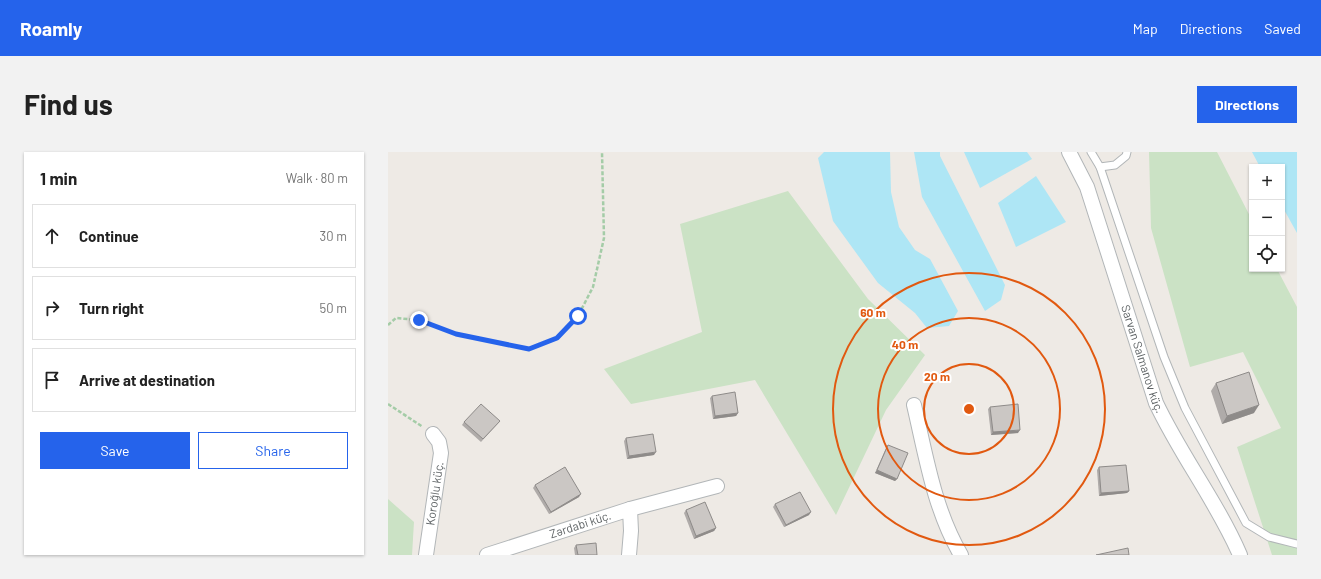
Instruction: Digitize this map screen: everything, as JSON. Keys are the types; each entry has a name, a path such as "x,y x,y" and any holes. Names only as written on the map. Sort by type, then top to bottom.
{"street":[{"name":"Sarvan Salmanov küç.","path":"1068,152 1087,187 1156,403 1171,435 1227,525 1240,555"},
{"path":"914,405 934,491 946,528 960,555"},
{"name":"Koroğlu küç.","path":"426,555 441,453 439,442 433,434"},
{"path":"630,509 718,486"},
{"name":"Zərdabi küç.","path":"487,555 630,509 631,531 629,555"}],"lane":[{"path":"1091,152 1100,168 1164,357 1185,408 1246,523 1270,537 1297,544"},
{"path":"1100,168 1115,165 1126,156 1127,152"}],"path":[{"path":"388,325 396,318 419,320 456,334 529,349 557,338 578,316 593,287 604,238 602,152"},
{"path":"388,404 433,434"}],"green space":[{"path":"1149,152 1217,152 1249,214 1249,272 1279,272 1297,307 1297,555 1272,555 1237,447 1281,428 1243,352 1190,367 1151,228"},
{"path":"788,191 868,299 925,355 886,410 836,515 755,380 631,404 604,369 702,332 680,224"},
{"path":"388,499 414,522 412,555 388,555"}],"water":[{"path":"824,152 890,152 891,192 899,227 915,250 930,259 958,311 949,326 927,328 915,313 878,283 833,221 818,158"},
{"path":"914,152 940,152 940,156 1005,285 1001,300 985,311 922,197"},
{"path":"964,152 1027,152 1032,159 980,188"},
{"path":"1252,152 1297,152 1297,233 1285,211 1285,164 1258,164"},
{"path":"1036,176 1066,222 1016,247 998,203"}],"building":[{"path":"1249,372 1259,405 1227,416 1216,383"},
{"path":"735,392 738,413 715,416 712,396"},
{"path":"481,404 500,421 483,439 464,422"},
{"path":"1018,404 1020,430 993,432 990,407"},
{"path":"653,434 656,452 629,456 626,438"},
{"path":"888,445 908,453 897,479 877,470"},
{"path":"1126,465 1129,491 1101,493 1099,467"},
{"path":"565,467 581,494 551,512 535,485"},
{"path":"800,492 811,512 786,525 775,504"},
{"path":"705,502 716,528 696,536 686,510"},
{"path":"596,543 597,555 578,555 576,545"},
{"path":"1128,548 1129,555 1096,555"}],"route":[{"path":"419,320 456,334 529,349 557,338 578,316"}]}
